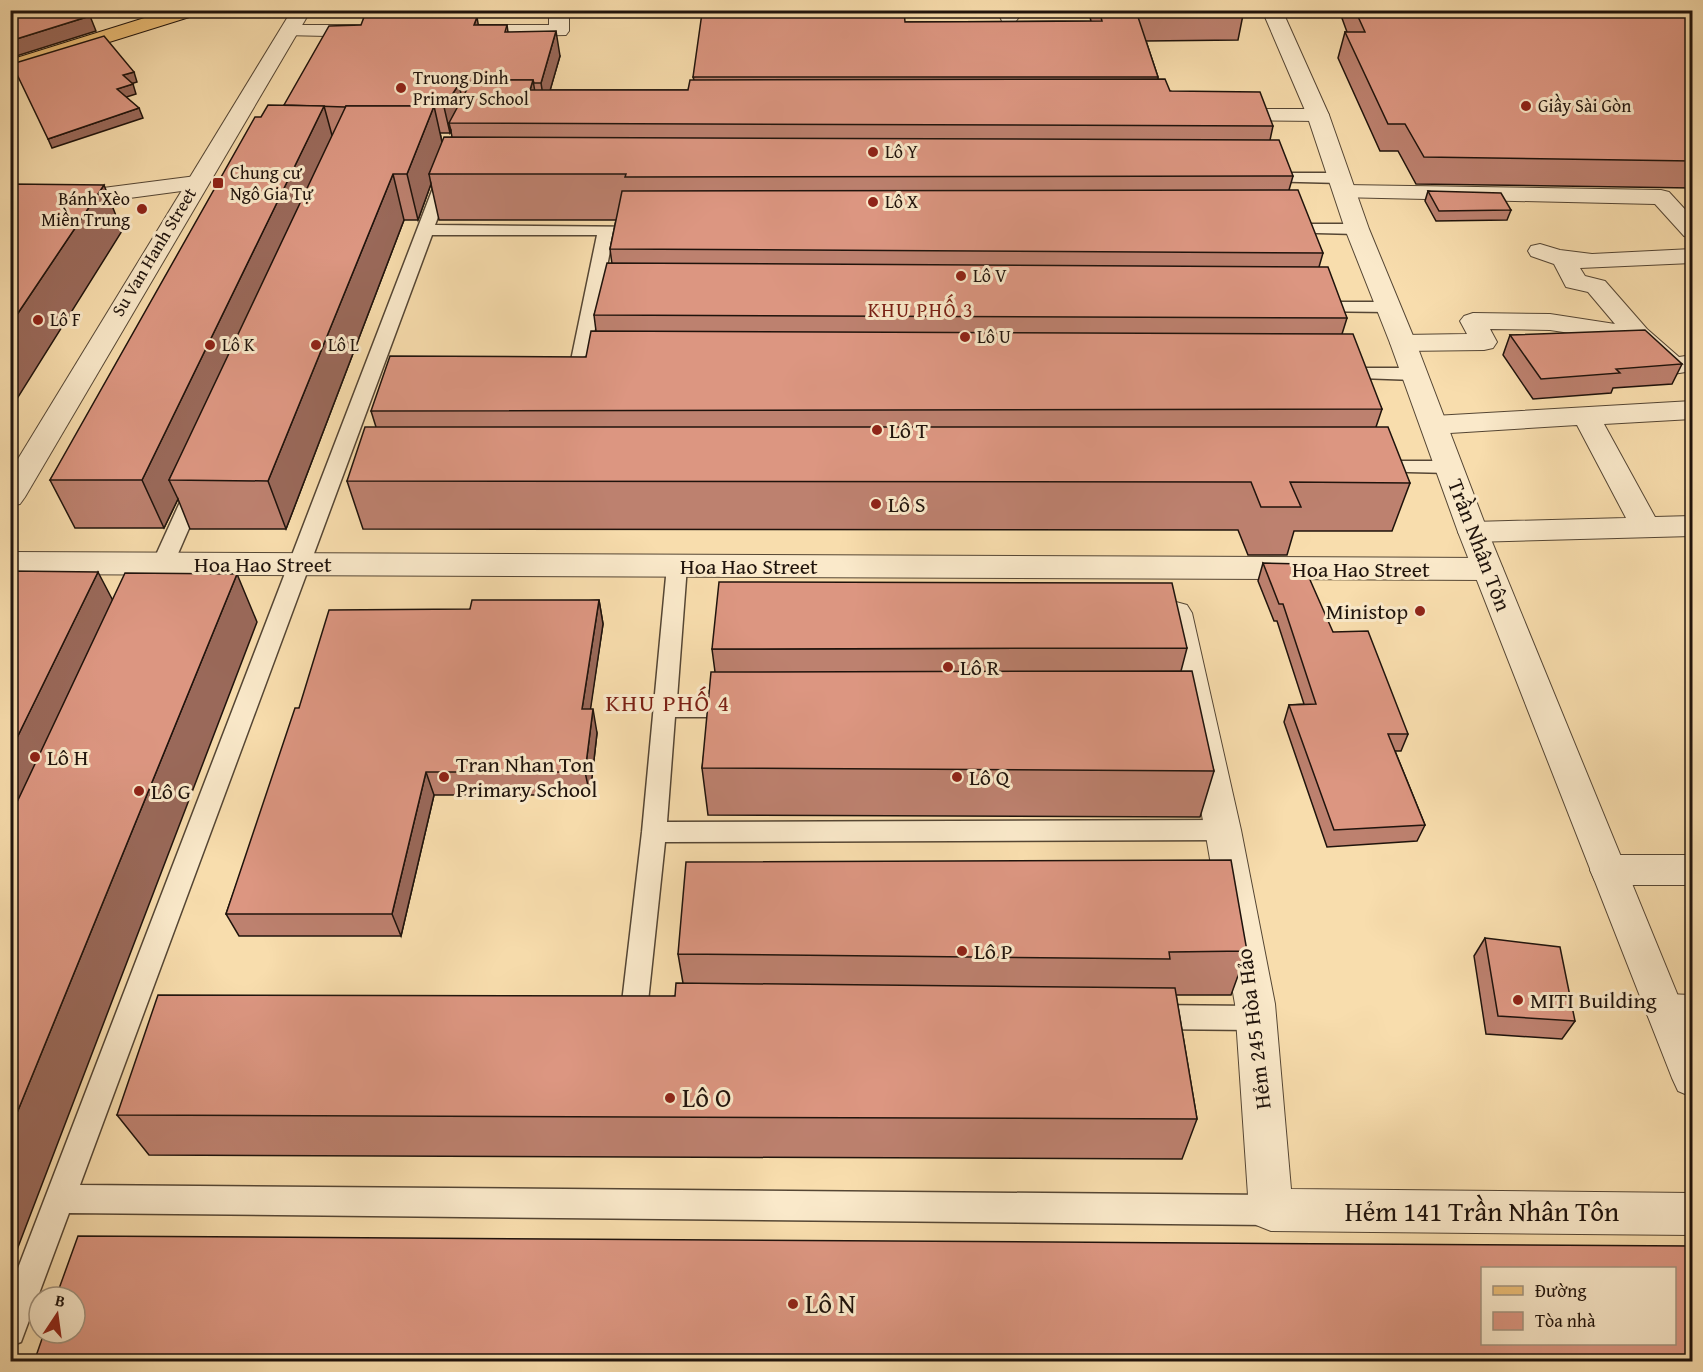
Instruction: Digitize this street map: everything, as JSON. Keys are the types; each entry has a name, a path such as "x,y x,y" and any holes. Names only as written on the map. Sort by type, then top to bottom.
{"main road":[{"path":"10,67 192,10"}],"street":[{"path":"442,31 559,31 559,10"},
{"name":"Trần Nhân Tôn","path":"1272,10 1318,115 1357,229 1415,374 1473,532 1608,870 1679,1012 1692,1078"},
{"path":"296,21 384,31"},
{"name":"Su Van Hanh Street","path":"10,497 196,183 234,140 296,21"},
{"path":"1198,115 1318,115"},
{"path":"10,207 196,183"},
{"path":"1343,185 1661,197 1692,231"},
{"path":"1692,256 1552,256 1575,282 1596,286 1638,335 1673,366 1692,363"},
{"path":"1403,343 1484,342 1473,321 1550,322 1638,335"},
{"path":"1434,425 1692,410"},
{"path":"1586,417 1646,527"},
{"path":"1473,532 1692,526"},
{"name":"Hoa Hao Street","path":"10,563 1488,569"},
{"name":"Hẻm 245 Hòa Hảo","path":"1166,568 1184,707 1223,830 1255,1004 1271,1210"},
{"path":"1608,870 1692,870"},
{"name":"Hẻm 141 Trần Nhân Tôn","path":"1271,1210 1692,1214"}],"lane":[{"path":"10,1331 60,1199 145,1006 299,564 336,467 384,370 425,230 452,168"},
{"path":"1246,178 1343,185"},
{"path":"1262,229 1357,229"},
{"path":"425,230 666,230"},
{"path":"578,370 606,230"},
{"path":"591,303 651,303"},
{"path":"1294,307 1389,307"},
{"path":"555,370 602,371"},
{"path":"1319,373 1415,374"},
{"path":"148,597 206,466"},
{"path":"336,467 360,467"},
{"path":"1354,467 1450,467"},
{"path":"634,1011 654,832 677,566"},
{"path":"664,708 759,708"},
{"path":"654,832 1223,830"},
{"path":"1124,1016 1255,1018"},
{"path":"60,1199 1271,1210"}],"building":[{"path":"10,10 86,10 90,16 10,41"},
{"path":"717,10 904,10 905,22 1102,21 1099,10 1244,11 1136,11 1158,77 693,77 702,13 716,13"},
{"name":"Giầy Sài Gòn","path":"1355,10 1692,10 1692,161 1424,157 1405,124 1388,124 1345,32 1365,32"},
{"name":"Truong Dinh Primary School","path":"364,17 477,17 474,25 507,25 505,32 556,31 541,83 534,83 533,80 472,80 470,84 459,84 444,107 284,105 329,26 361,25"},
{"path":"104,36 134,72 123,75 133,84 117,89 139,108 48,139 12,64"},
{"path":"1165,79 1170,91 1260,92 1273,126 449,123 472,80 533,80 530,90 688,90 690,80"},
{"path":"268,105 324,106 142,480 50,480 255,117 261,117"},
{"path":"346,106 434,106 407,174 393,174 268,481 169,480"},
{"name":"Lô Y","path":"444,137 1279,140 1293,176 625,177 626,174 429,174"},
{"path":"10,184 104,185 10,325"},
{"path":"1298,190 1323,253 610,249 622,191"},
{"path":"1428,191 1501,193 1511,210 1439,211"},
{"path":"607,263 1328,267 1347,318 594,315"},
{"path":"1645,330 1682,364 1616,369 1620,373 1541,379 1510,335"},
{"path":"591,331 1353,334 1382,409 371,411 390,356 586,357"},
{"path":"365,427 1388,427 1410,483 1290,482 1301,507 1261,507 1251,482 347,481"},
{"path":"1263,563 1303,564 1333,632 1368,631 1408,734 1388,734 1425,825 1334,830 1289,705 1316,704 1283,604 1279,604"},
{"path":"10,571 98,572 10,752"},
{"path":"125,573 237,574 10,1130 10,817"},
{"path":"719,582 1172,583 1187,648 712,649"},
{"path":"472,600 599,600 582,709 593,709 585,772 426,772 392,914 226,914 295,708 299,708 329,610 470,609"},
{"path":"1192,671 1214,771 702,768 711,672"},
{"path":"1231,860 1247,951 1169,952 1170,959 678,954 686,862"},
{"path":"1485,938 1560,947 1575,1021 1498,1016"},
{"path":"676,983 1175,988 1197,1119 117,1115 158,995 675,996"},
{"name":"Lô N","path":"78,1236 1692,1246 1692,1362 34,1362 40,1345 87,1345 87,1285 60,1285"}],"place":[{"name":"Truong Dinh Primary School","path":"401,88"},
{"name":"Giầy Sài Gòn","path":"1526,106"},
{"name":"Lô Y","path":"873,152"},
{"name":"Chung cư Ngô Gia Tự","path":"218,183"},
{"name":"Lô X","path":"873,202"},
{"name":"Bánh Xèo Miền Trung","path":"142,209"},
{"name":"Lô V","path":"961,276"},
{"name":"Lô F","path":"38,320"},
{"name":"Lô U","path":"965,337"},
{"name":"Lô K","path":"210,345"},
{"name":"Lô L","path":"316,345"},
{"name":"Lô T","path":"877,430"},
{"name":"Lô S","path":"876,504"},
{"name":"Ministop","path":"1420,611"},
{"name":"Lô R","path":"948,667"},
{"name":"Lô H","path":"35,757"},
{"name":"Tran Nhan Ton Primary School","path":"444,777"},
{"name":"Lô Q","path":"957,777"},
{"name":"Lô G","path":"139,791"},
{"name":"Lô P","path":"962,951"},
{"name":"MITI Building","path":"1518,1000"},
{"name":"Lô O","path":"670,1098"},
{"name":"Lô N","path":"793,1304"}],"district":[{"name":"KHU PHỐ 3","path":"921,310"},
{"name":"KHU PHỐ 4","path":"668,703"}]}
